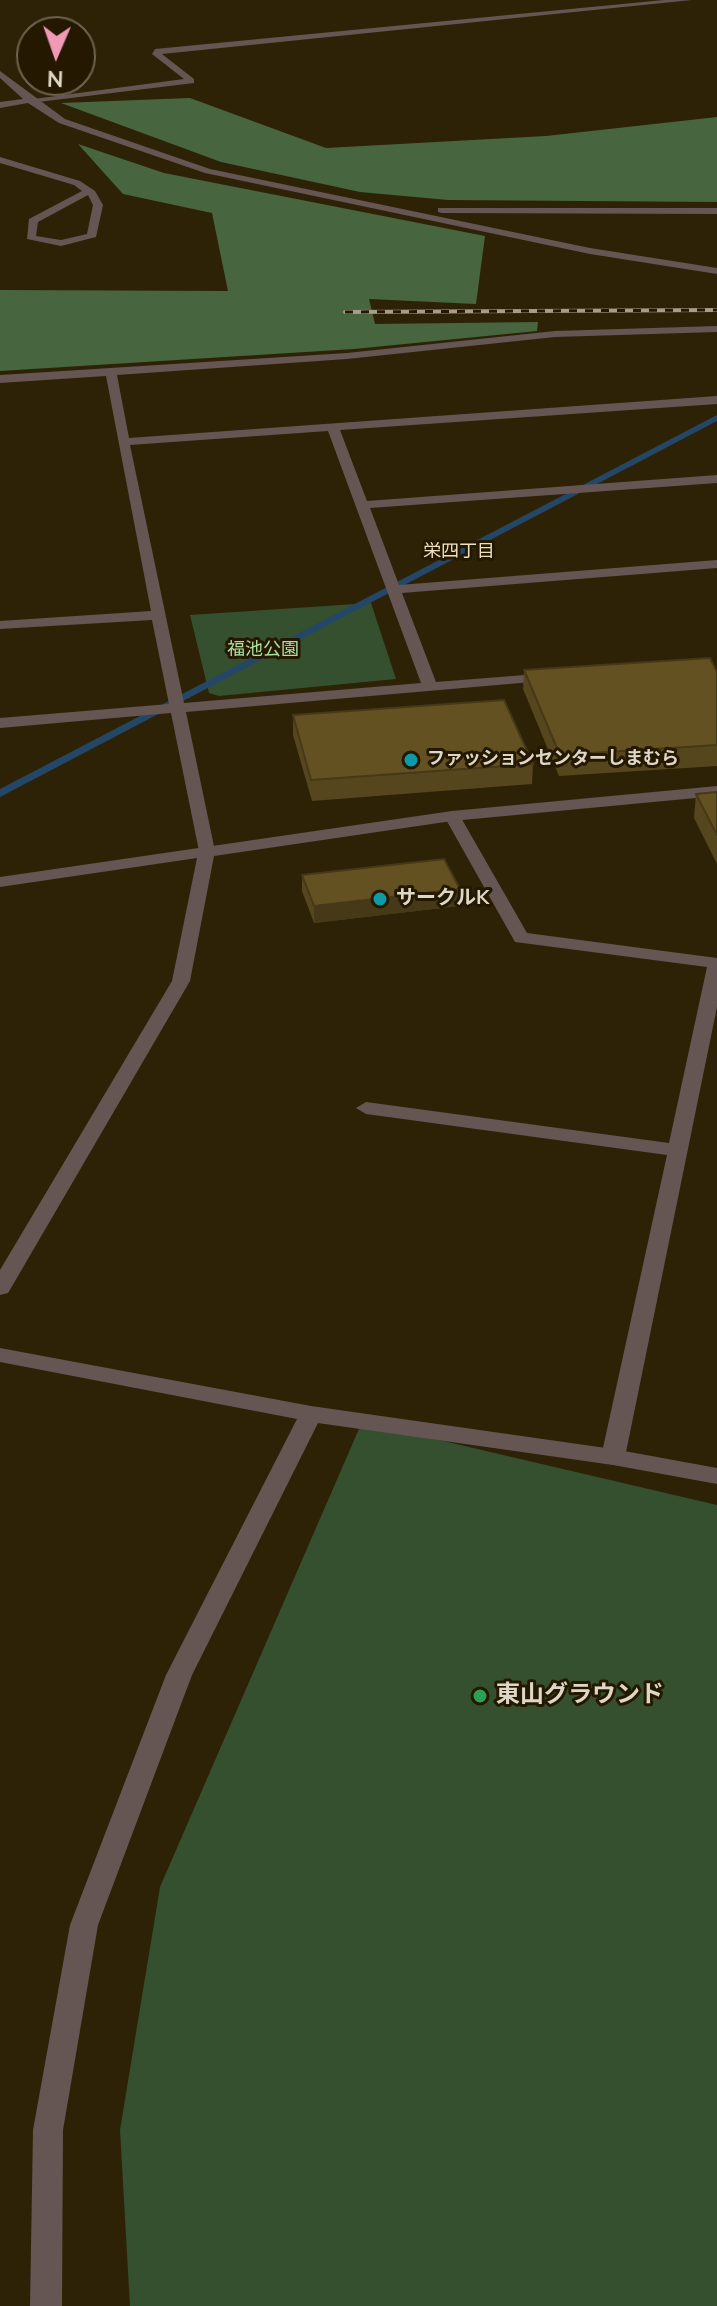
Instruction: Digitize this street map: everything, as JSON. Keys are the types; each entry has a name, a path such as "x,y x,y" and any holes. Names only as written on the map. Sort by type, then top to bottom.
{"street":[{"path":"0,105 191,81 155,52 688,0"},
{"path":"0,74 30,100 62,121 208,171 402,209 590,251 717,271"},
{"path":"0,160 77,183 89,191 98,205 92,235 61,243 31,237 33,221 89,191"},
{"path":"402,209 717,211"},
{"path":"0,379 347,356 555,334 717,329"},
{"path":"0,1288 181,981 207,851 111,372"},
{"path":"123,442 717,400"},
{"path":"333,427 430,687"},
{"path":"361,505 717,479"},
{"path":"392,590 717,564"},
{"path":"0,625 158,615"},
{"path":"0,723 566,675"},
{"path":"0,882 452,816 717,791"},
{"path":"452,816 521,938 717,963 613,1457"},
{"path":"366,1108 677,1150"},
{"path":"0,1355 311,1414 613,1457 717,1476"},
{"path":"46,2306 48,2130 84,1925 179,1675 311,1414"}],"green space":[{"path":"190,98 326,148 546,136 717,117 717,202 448,200 360,192 221,162 61,103"},
{"path":"78,144 164,173 485,236 476,304 369,299 375,324 538,322 537,331 354,349 0,371 0,290 228,291 212,213 123,194"},
{"name":"福池公園","path":"371,603 396,679 219,696 209,693 190,615"},
{"name":"東山グラウンド","path":"362,1422 717,1505 717,2306 130,2306 120,2130 160,1887"}],"building":[{"path":"710,658 717,672 717,745 560,755 524,670"},
{"name":"ファッションセンターしまむら","path":"504,700 533,764 311,780 293,715"},
{"path":"717,792 717,835 696,794"},
{"path":"444,859 460,889 314,906 302,875"}],"waterway":[{"path":"0,794 717,418"}],"railway":[{"path":"345,312 717,310"}],"place":[{"name":"ファッションセンターしまむら","path":"411,760"},
{"name":"サークルK","path":"380,899"},
{"name":"東山グラウンド","path":"480,1696"}],"district":[{"name":"栄四丁目","path":"459,553"}]}
